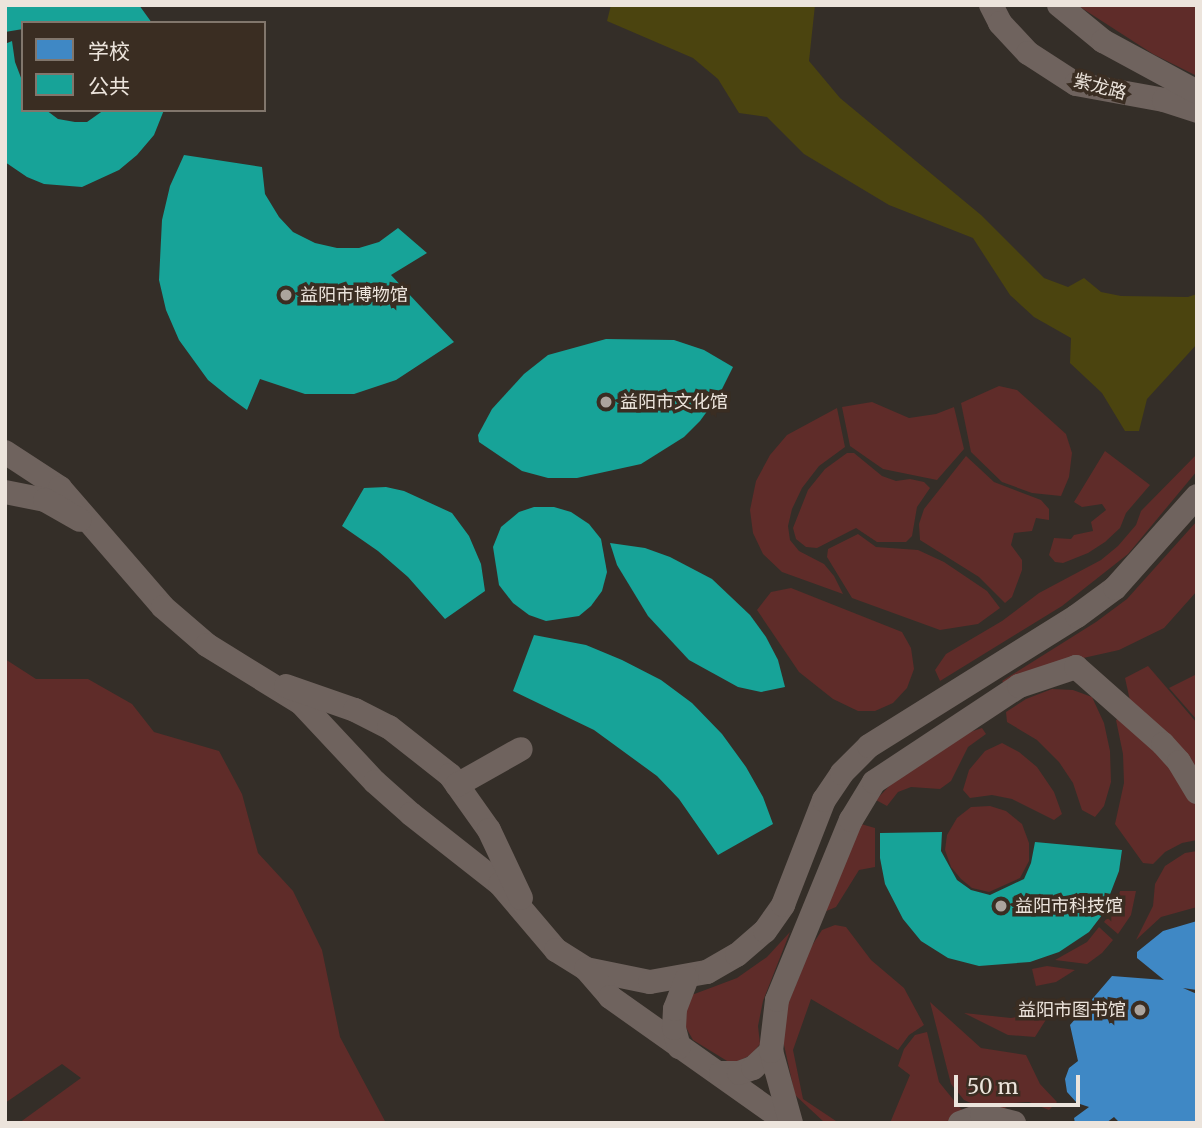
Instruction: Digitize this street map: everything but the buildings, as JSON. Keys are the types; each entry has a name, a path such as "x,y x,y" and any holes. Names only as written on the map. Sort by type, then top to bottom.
{"street":[{"name":"紫龙路","path":"991,5 1000,23 1028,53 1076,84 1164,100 1197,111"},
{"name":"紫龙路","path":"1059,5 1103,41 1197,92"},
{"path":"5,452 60,488 163,607 207,645 302,703 375,782 500,884 556,950 586,969 610,997 790,1123"},
{"path":"5,492 45,500 104,536"},
{"path":"586,969 650,982 687,978 707,972 737,955 765,931 783,905 824,800 842,773 869,747 1077,616 1115,588 1197,496"},
{"path":"790,1123 771,1051 778,1000 851,820 874,782 1019,686 1076,667 1163,744 1179,762 1197,792"},
{"path":"264,679 318,695 389,727 420,749 457,785 489,830 520,894 526,915"},
{"path":"974,680 990,704"},
{"path":"457,785 521,749"},
{"path":"679,1047 674,1028 675,1009 687,978"},
{"path":"721,1073 738,1073 753,1068 771,1051"},
{"path":"960,1123 982,1115 1014,1123"}],"shaded area":[{"path":"611,5 815,5 809,61 840,98 981,215 1044,278 1068,287 1084,278 1101,292 1121,296 1188,297 1197,294 1197,344 1147,399 1139,431 1125,431 1102,393 1070,363 1071,338 1034,317 1010,295 973,238 889,205 804,154 767,117 739,113 718,79 693,58 607,21"},
{"path":"1077,5 1197,5 1197,76 1153,54"},
{"path":"999,386 1017,390 1066,434 1072,453 1069,477 1061,496 1032,493 1002,482 971,452 961,403"},
{"path":"872,402 909,418 936,414 954,407 964,449 937,480 883,469 850,446 842,407"},
{"path":"837,408 845,447 819,466 802,488 792,509 788,526 790,540 799,551 824,564 843,594 782,572 763,554 753,533 750,510 756,481 770,455 787,435"},
{"path":"1105,451 1150,485 1126,513 1120,528 1105,542 1088,553 1063,563 1055,562 1049,555 1054,538 1071,539 1074,535 1093,531 1091,522 1106,510 1102,504 1082,507 1074,502"},
{"path":"847,453 854,453 882,476 896,481 910,479 924,482 930,488 917,507 912,536 906,542 877,542 856,528 817,548 806,547 796,539 793,528 808,490 825,469"},
{"path":"1197,454 1197,471 1128,554 1062,606 940,681 935,670 946,654 1002,621 1039,593 1101,560 1118,546 1136,525 1141,511"},
{"path":"966,456 994,482 1041,500 1049,509 1049,520 1036,518 1032,531 1014,533 1011,545 1022,560 1022,570 1012,597 1005,603 979,577 920,540 919,524 924,509"},
{"path":"1197,521 1197,591 1164,628 1119,650 1052,665 1005,684 1002,681 1096,622 1127,599"},
{"path":"858,534 876,547 918,550 944,562 987,591 1000,608 978,624 940,630 852,598 827,557 828,549"},
{"path":"791,588 902,632 911,648 914,669 907,688 893,703 875,711 858,711 833,699 799,672 757,610 771,592"},
{"path":"5,659 36,679 88,679 132,704 154,732 219,751 242,794 258,853 293,891 322,950 340,1037 386,1123 19,1123 81,1078 62,1064 5,1103"},
{"path":"1148,666 1197,723 1197,784 1131,705 1125,678"},
{"path":"1197,674 1197,720 1169,688"},
{"path":"1052,689 1073,690 1092,697 1104,723 1110,751 1111,782 1104,806 1095,817 1082,810 1073,783 1059,762 1037,740 1007,722 1006,712 1026,699"},
{"path":"1122,716 1155,745 1197,803 1197,840 1182,843 1165,852 1153,864 1143,863 1115,824 1124,783 1123,754 1116,720"},
{"path":"982,728 986,734 968,747 951,781 940,789 911,787 898,792 887,806 876,800 894,781 964,734"},
{"path":"1002,743 1019,752 1037,767 1054,792 1062,814 1054,820 1012,799 992,795 970,798 963,790 969,770 985,751"},
{"path":"990,806 1006,811 1022,824 1029,843 1029,861 1020,878 989,892 972,888 961,879 951,867 945,850 947,835 957,818 971,807"},
{"path":"861,824 875,828 875,867 859,870 836,907 824,912"},
{"path":"1197,851 1197,907 1161,917 1136,940 1153,906 1155,884 1165,866 1185,853"},
{"path":"1120,891 1136,891 1131,915 1118,934 1104,922 1115,907"},
{"path":"835,925 846,927 871,960 904,988 924,1025 909,1035 898,1050 811,999 793,1050 803,1099 839,1123 825,1123 795,1095 784,1045 784,1014 811,947 822,930"},
{"path":"1099,927 1113,940 1102,953 1087,964 1055,960 1087,942"},
{"path":"790,932 763,1001 758,1026 760,1044 751,1055 732,1064 693,1040 684,1024 689,996 737,978 767,957"},
{"path":"1047,966 1075,970 1056,982 1036,986 1032,969"},
{"path":"930,1002 981,1048 1026,1055 1040,1084 1057,1102 1049,1110 1029,1102 1013,1103 995,1114 964,1100 951,1084"},
{"path":"1052,1010 1035,1037 1008,1035 964,1013 1011,1018"},
{"path":"927,1032 939,1082 965,1114 947,1123 890,1123 910,1075 898,1066 904,1049 915,1035"}],"place":[{"name":"益阳市博物馆","path":"286,295"},
{"name":"益阳市文化馆","path":"606,402"},
{"name":"益阳市科技馆","path":"1001,906"},
{"name":"益阳市图书馆","path":"1140,1010"}]}
